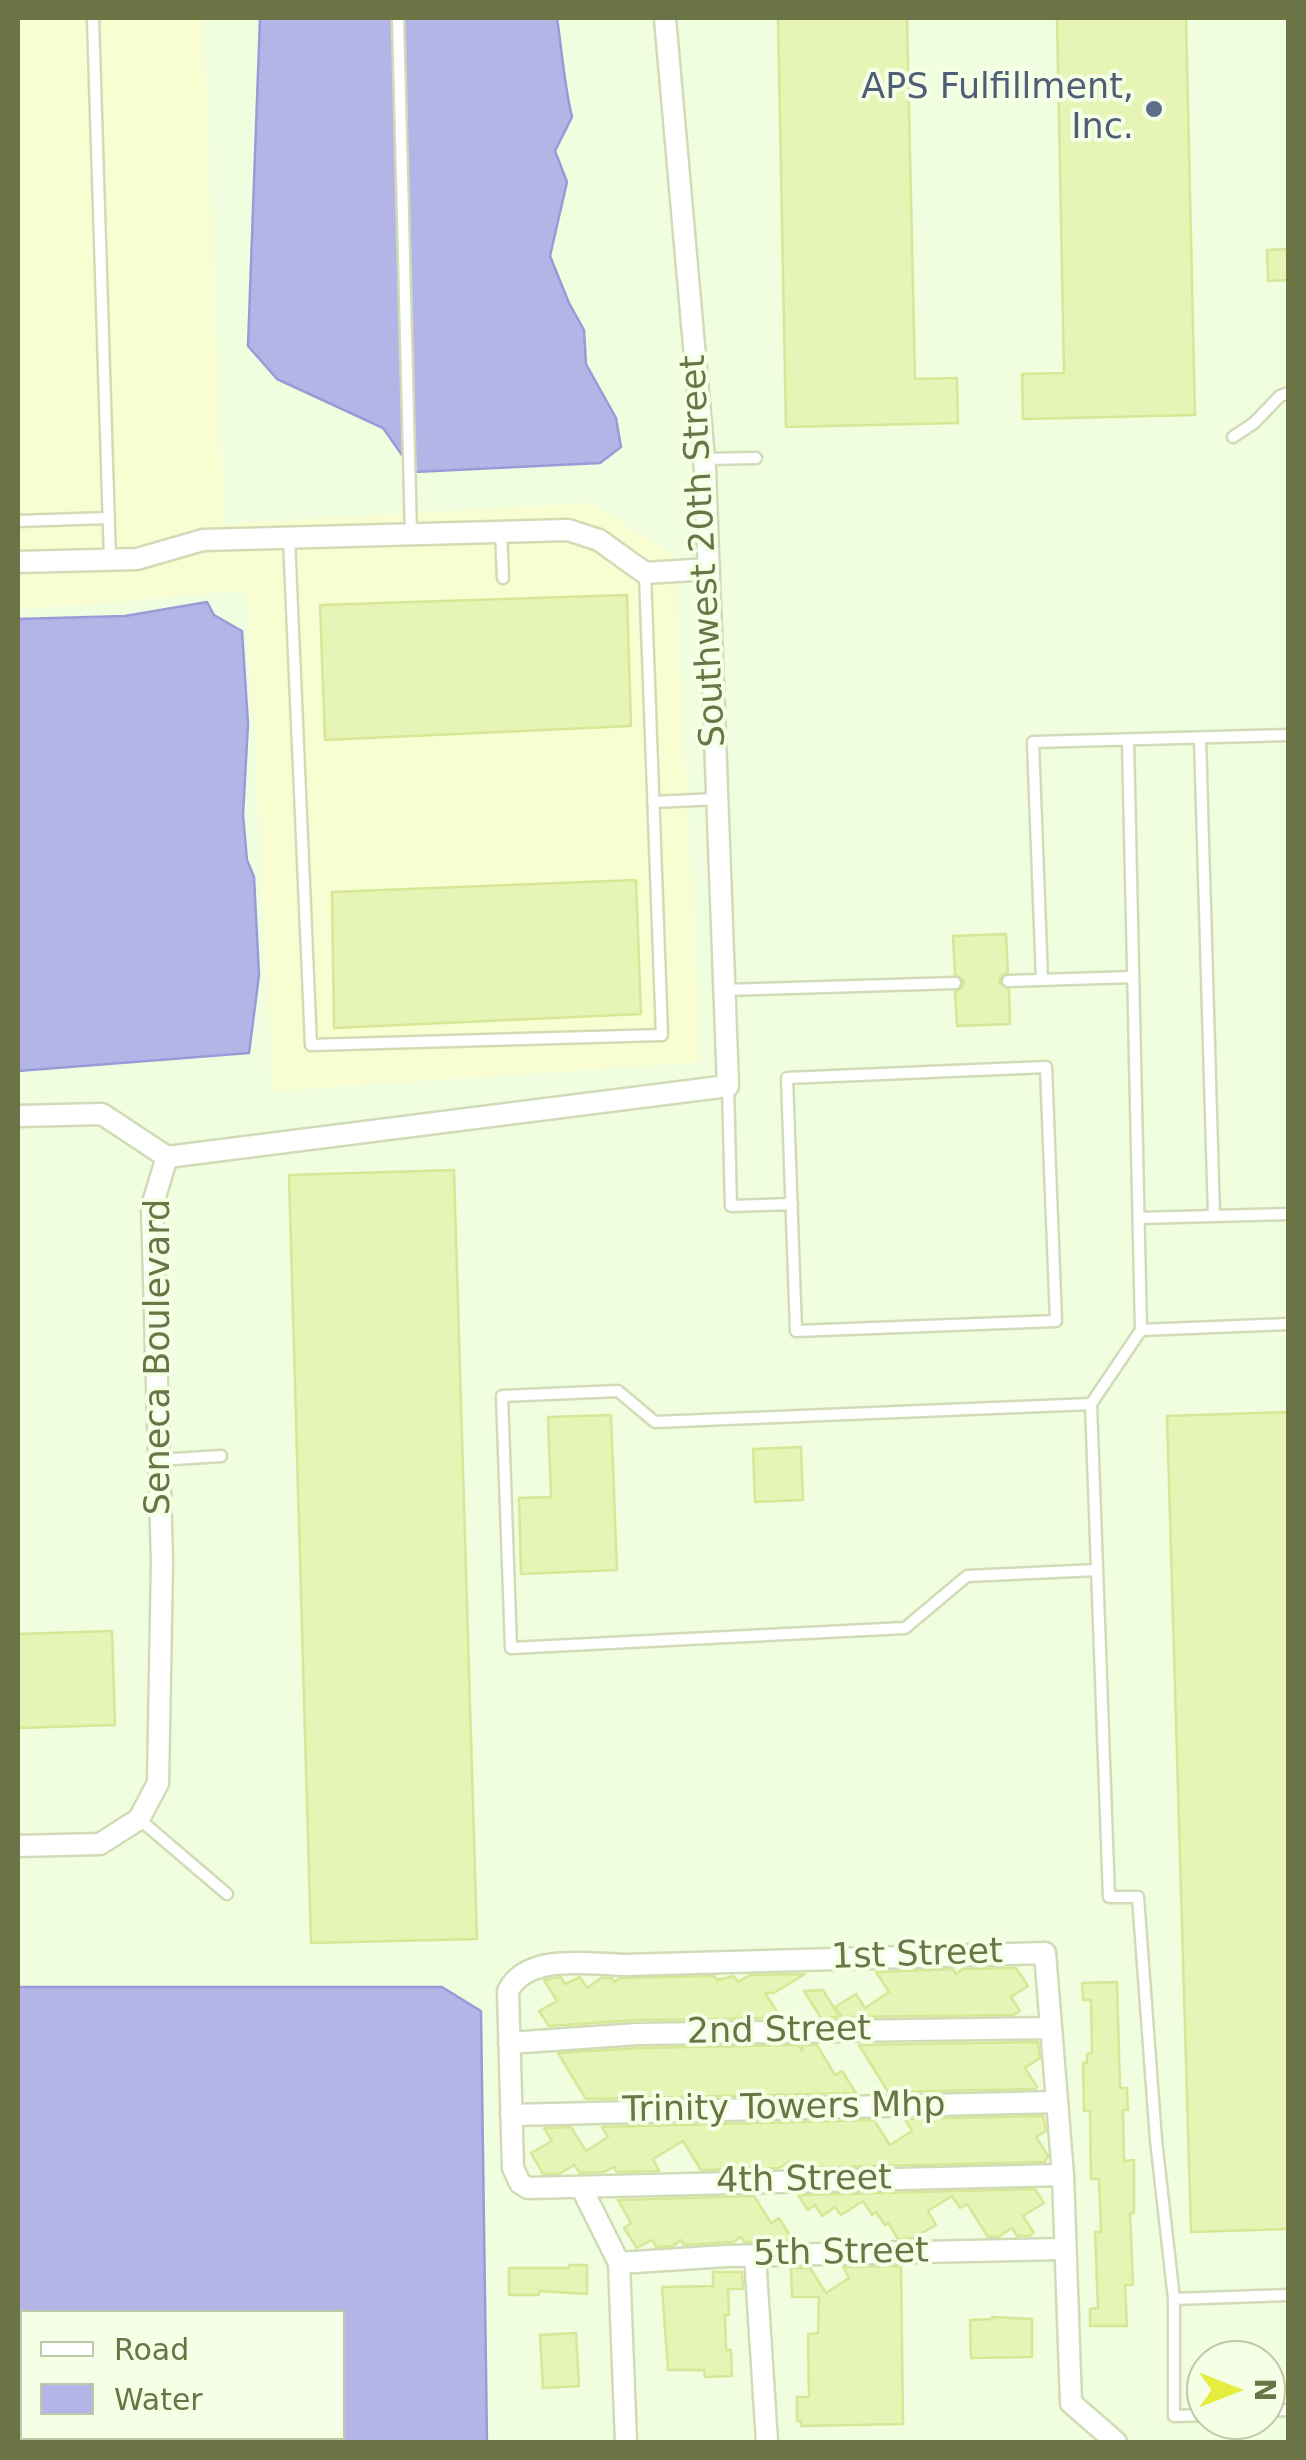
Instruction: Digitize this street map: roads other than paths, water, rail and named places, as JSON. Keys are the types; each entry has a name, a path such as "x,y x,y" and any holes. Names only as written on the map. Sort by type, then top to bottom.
{"street":[{"name":"Southwest 20th Street","path":"665,18 705,459 728,1086"},
{"path":"18,562 137,559 203,540 568,530 598,540 645,573 709,569"},
{"name":"Seneca Boulevard","path":"139,1819 158,1783 159,1460 152,1206 166,1157 728,1086"},
{"path":"18,1116 102,1114 166,1157"},
{"path":"18,1846 100,1844 139,1819"},
{"name":"1st Street","path":"544,2189 528,2188 516,2176 511,2115 508,1991 526,1969 575,1964 625,1966 1045,1952 1063,2175 1071,2403 1116,2442"},
{"name":"2nd Street","path":"509,2043 638,2034 1049,2028"},
{"name":"Trinity Towers Mhp","path":"511,2115 1056,2102"},
{"name":"4th Street","path":"544,2189 1063,2175"},
{"path":"581,2187 619,2263 626,2442"},
{"name":"5th Street","path":"619,2263 1064,2248"},
{"path":"756,2256 767,2442"}],"lane":[{"path":"93,18 110,560"},
{"path":"398,18 411,535"},
{"path":"1233,437 1288,393"},
{"path":"705,459 756,458"},
{"path":"18,521 108,518"},
{"path":"501,532 504,578"},
{"path":"289,539 312,1044 662,1035 645,573"},
{"path":"1042,980 1033,742 1288,736"},
{"path":"1200,738 1214,1216"},
{"path":"1128,740 1141,1330 1091,1404 1109,1897 1138,1897 1156,2140 1174,2299 1174,2416 1186,2415"},
{"path":"653,802 718,799"},
{"path":"1008,981 1133,978"},
{"path":"725,990 955,982"},
{"path":"1046,1067 1056,1322 796,1332 792,1204 788,1078 1046,1067"},
{"path":"728,1086 730,1206 792,1204"},
{"path":"1138,1218 1288,1214"},
{"path":"1141,1330 1288,1324"},
{"path":"1091,1404 655,1422 618,1391 502,1396 511,1648 905,1628 967,1576 1097,1570"},
{"path":"159,1460 221,1456"},
{"path":"139,1819 227,1894"},
{"path":"1174,2299 1288,2295"}],"water":[{"path":"260,18 557,18 572,117 555,151 567,182 550,256 584,330 586,364 616,418 621,447 600,463 414,472 383,428 277,379 248,346"},
{"path":"207,602 214,615 242,631 248,724 243,815 247,860 254,877 259,975 249,1053 18,1071 18,619 125,616"},
{"path":"18,1987 442,1987 481,2011 487,2442 18,2442"}],"place":[{"name":"APS Fulfillment, Inc.","path":"1154,109"}]}
